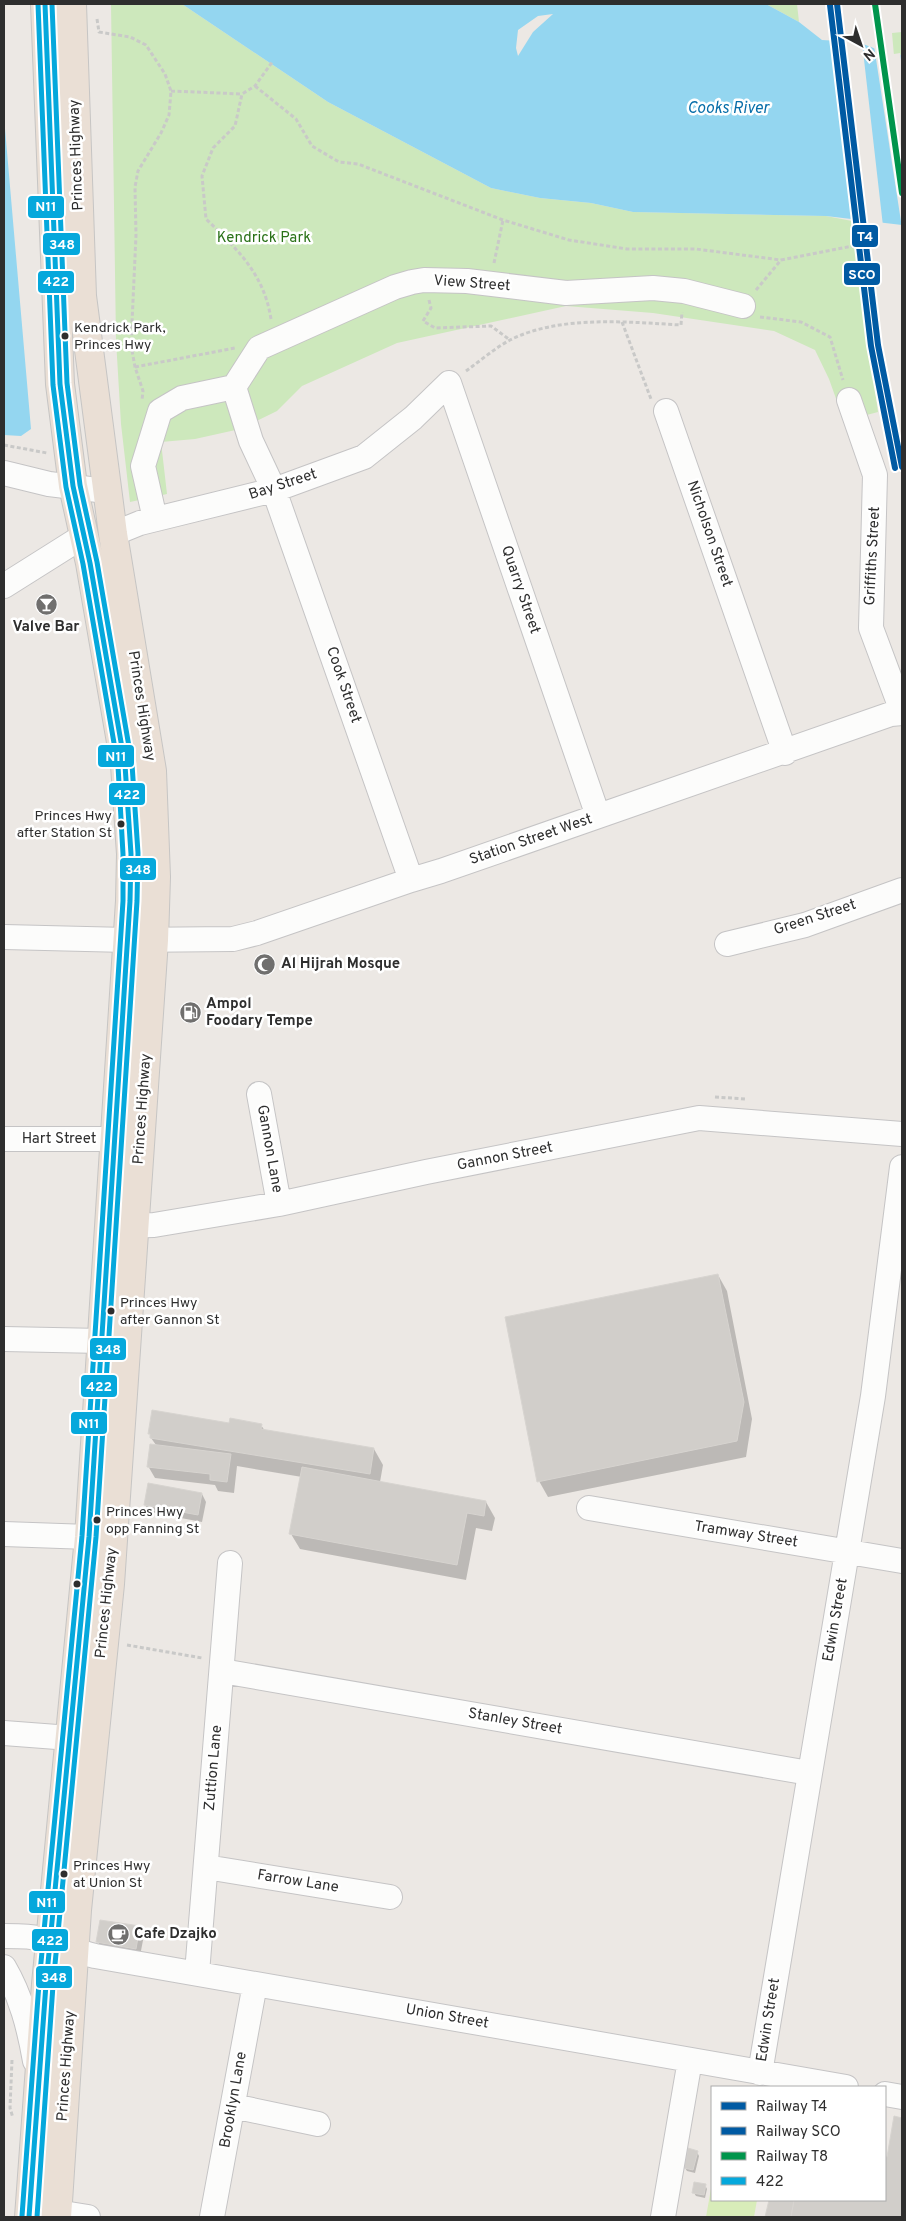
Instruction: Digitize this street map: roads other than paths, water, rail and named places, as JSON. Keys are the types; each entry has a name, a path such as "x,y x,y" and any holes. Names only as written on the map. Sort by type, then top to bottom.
{"highway":[{"name":"Princes Highway","path":"30,2217 50,1941 89,1537 102,1341 121,1226 138,1186 141,940 130,854 126,765 85,535 73,486 60,384 45,4"},
{"name":"Princes Highway","path":"57,2215 78,1901 110,1584 123,1402 121,1226 114,1139 141,940 156,877 152,771 106,491 82,296 72,4"}],"street":[{"name":"View Street","path":"234,387 267,345 343,310 412,282 424,280 467,281 566,293 653,288 684,291 751,311"},
{"path":"156,519 143,466 160,410 182,398 234,387 251,440 274,490"},
{"name":"Bay Street","path":"113,534 156,519 274,490 364,457 413,418 442,390"},
{"name":"Quarry Street","path":"442,390 598,816"},
{"name":"Griffiths Street","path":"849,400 875,475 871,628 902,712"},
{"name":"Nicholson Street","path":"666,411 785,753"},
{"path":"4,473 49,484 106,491"},
{"name":"Cook Street","path":"274,490 411,880"},
{"path":"4,586 85,535"},
{"name":"Station Street West","path":"4,937 141,940 232,939 257,933 785,753 890,714 902,712"},
{"name":"Green Street","path":"727,944 805,925 902,890"},
{"name":"Gannon Lane","path":"259,1094 279,1204"},
{"name":"Gannon Street","path":"121,1226 161,1224 279,1204 699,1118 902,1134"},
{"name":"Hart Street","path":"4,1138 114,1139"},
{"name":"Edwin Street","path":"760,2072 873,1396 902,1167"},
{"path":"4,1339 102,1341"},
{"name":"Tramway Street","path":"589,1508 902,1561"},
{"path":"4,1534 89,1537"},
{"name":"Zuttion Lane","path":"197,1973 230,1563"},
{"name":"Stanley Street","path":"222,1667 809,1773"},
{"path":"4,1733 70,1738"},
{"name":"Farrow Lane","path":"206,1867 390,1897"},
{"name":"Union Street","path":"4,1936 30,1936 50,1941 75,1952 840,2086"},
{"path":"4,1967 16,1989 21,2004 30,2035 39,2082"},
{"name":"Brooklyn Lane","path":"212,2217 255,1984"},
{"path":"663,2217 690,2060"},
{"path":"886,2094 902,2097"},
{"path":"233,2106 318,2124"},
{"path":"57,2215 88,2217"}],"water":[{"name":"Cooks River","path":"182,4 766,4 799,22 822,40 858,42 894,56 902,55 902,225 826,216 633,212 591,203 540,198 491,188 328,102","holes":["553,14 533,32 518,56 516,48 518,30 538,16"]},
{"path":"4,117 31,429 21,436 4,435"}],"rail line":[{"name":"T4","path":"837,4 878,345 902,467"},
{"name":"T8","path":"875,4 902,193"},
{"name":"SCO","path":"830,5 871,346 895,468"}],"place":[{"name":"Kendrick Park, Princes Hwy","path":"65,336"},
{"name":"Valve Bar","path":"46,604"},
{"name":"Princes Hwy after Station St","path":"121,824"},
{"name":"Al Hijrah Mosque","path":"265,964"},
{"name":"Ampol Foodary Tempe","path":"190,1013"},
{"name":"Princes Hwy after Gannon St","path":"111,1311"},
{"name":"Princes Hwy opp Fanning St","path":"97,1520"},
{"name":"Princes Hwy at Union St","path":"64,1874"},
{"name":"Cafe Dzajko","path":"118,1934"}],"park label":[{"name":"Kendrick Park","path":"264,238"}]}
